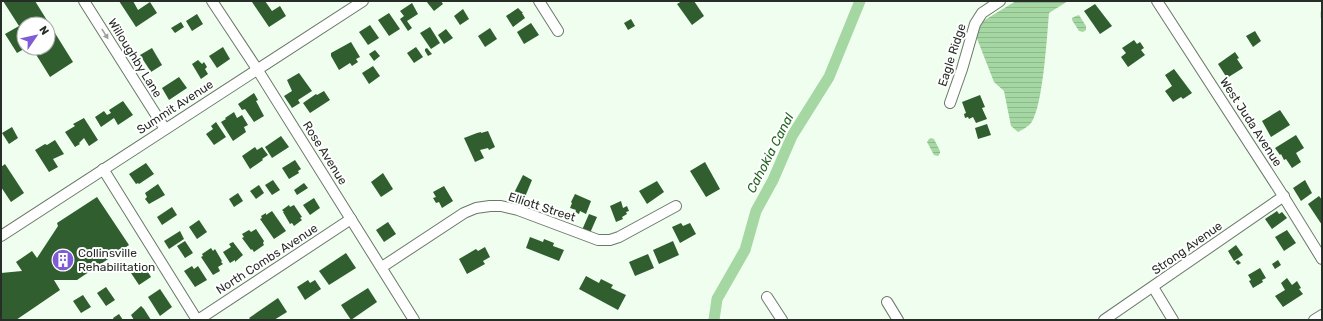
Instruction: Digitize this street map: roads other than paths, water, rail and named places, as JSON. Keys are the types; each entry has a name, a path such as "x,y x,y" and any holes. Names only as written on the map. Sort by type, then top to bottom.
{"street":[{"name":"Willoughby Lane","path":"84,1 165,129"},
{"name":"Rose Avenue","path":"212,1 257,69 414,320"},
{"name":"Summit Avenue","path":"1,236 364,1"},
{"path":"539,1 558,30"},
{"name":"Eagle Ridge","path":"950,103 975,24 982,13 1000,1"},
{"name":"West Juda Avenue","path":"1157,1 1284,196 1322,259"},
{"path":"103,170 198,320"},
{"name":"Strong Avenue","path":"1104,320 1284,196"},
{"name":"Elliott Street","path":"382,267 464,213 482,207 501,206 518,210 598,240 610,240 619,237 676,206"},
{"name":"North Combs Avenue","path":"198,320 351,219"},
{"path":"1153,287 1173,320"},
{"path":"767,297 782,320"},
{"path":"887,302 898,320"},
{"path":"1314,320 1322,315"}],"waterway":[{"name":"Cahokia Canal","path":"714,320 717,299 745,250 756,211 773,180 792,136 829,77 860,1"},
{"path":"1322,12 1322,17"}],"place":[{"name":"Collinsville Rehabilitation","path":"63,260"}]}
